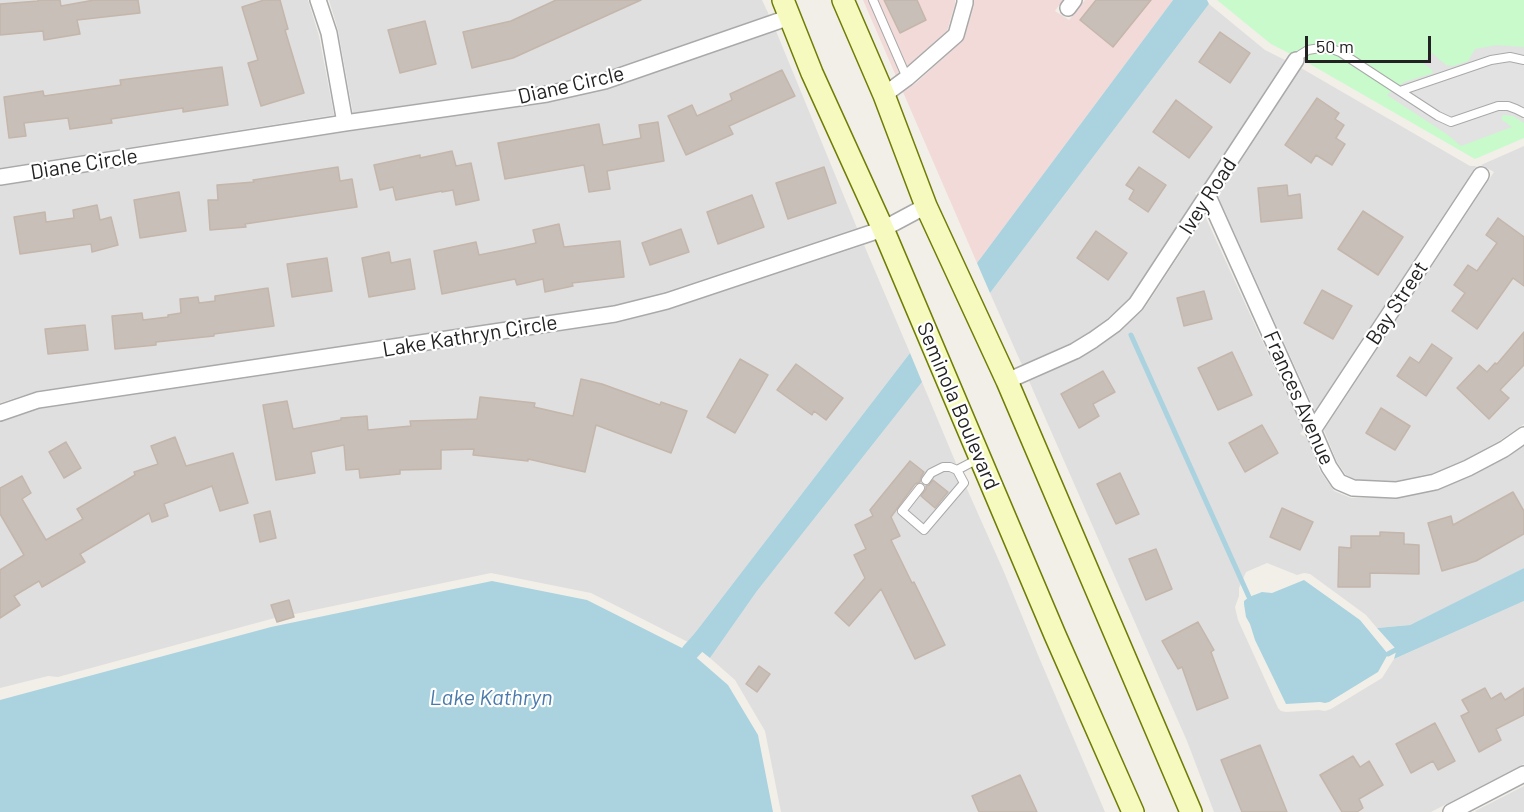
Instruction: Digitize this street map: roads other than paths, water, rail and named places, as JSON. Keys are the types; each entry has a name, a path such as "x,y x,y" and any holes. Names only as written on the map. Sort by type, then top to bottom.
{"main road":[{"path":"843,0 884,95 926,206 1007,381 1191,812"},
{"name":"Seminola Boulevard","path":"786,9 1133,812"}],"street":[{"path":"318,0 329,33 345,123"},
{"path":"884,95 956,35 965,0"},
{"name":"Diane Circle","path":"0,177 547,94 605,81 786,9"},
{"name":"Ivey Road","path":"1007,381 1075,351 1114,325 1136,304 1296,60"},
{"name":"Bay Street","path":"1314,430 1481,176"},
{"name":"Frances Avenue","path":"1208,196 1329,467 1339,482 1353,488 1396,490 1435,482 1504,449 1524,435"},
{"name":"Lake Kathryn Circle","path":"0,413 38,400 615,314 667,301 883,229 926,206"},
{"path":"1459,810 1524,774"}],"lane":[{"path":"873,0 907,78"},
{"name":"Ivey Road","path":"1296,60 1308,50 1320,48 1340,52 1438,116 1451,122 1498,106 1516,108 1524,113"},
{"path":"1400,92 1491,60 1510,57 1524,60"},
{"path":"957,470 979,458"},
{"path":"920,488 902,511 924,530 964,483 957,470 950,467 943,467 931,473 926,480"}],"water":[{"path":"1173,0 1207,0 1209,4 990,293 977,263"},
{"path":"910,353 922,382 757,591 710,658 688,642"},
{"path":"1524,568 1524,601 1394,659 1395,648 1377,628 1410,625"},
{"path":"1304,580 1360,620 1388,654 1378,672 1329,702 1286,704 1255,640 1246,617 1244,601 1262,592 1272,593"},
{"name":"Lake Kathryn","path":"492,581 587,600 690,652 728,685 758,735 773,812 0,812 0,700 271,627"}],"waterway":[{"path":"1131,335 1249,597"},
{"path":"690,652 711,629"},
{"path":"1388,654 1401,647"}]}
